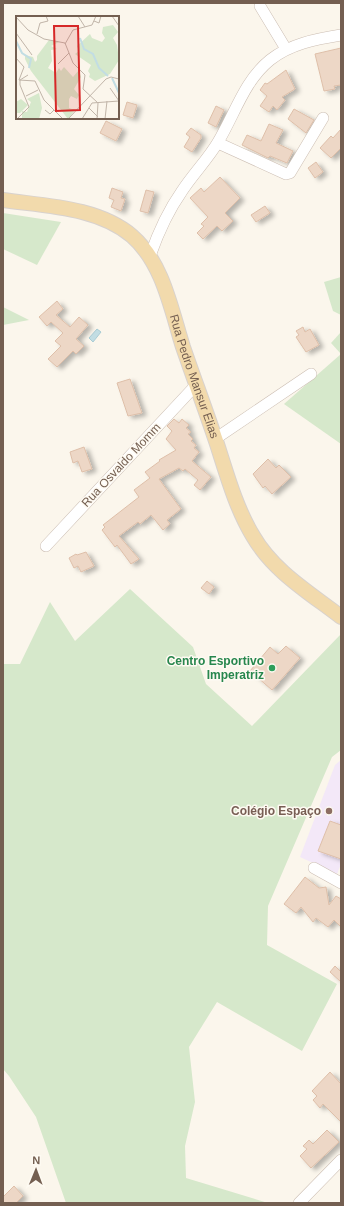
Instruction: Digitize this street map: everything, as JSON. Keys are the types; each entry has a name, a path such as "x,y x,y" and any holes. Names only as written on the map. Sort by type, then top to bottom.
{"main road":[{"name":"Rua Pedro Mansur Elias","path":"3,200 73,210 113,223 132,236 150,256 163,283 237,504 259,546 276,565 341,618"}],"street":[{"path":"260,6 286,49"},
{"path":"150,256 159,231 174,202 218,143 251,80 270,60 286,49 341,35"},
{"path":"218,143 286,174 290,173 323,118"},
{"path":"215,438 311,374"},
{"name":"Rua Osvaldo Momm","path":"46,546 196,385"},
{"path":"314,868 341,883"},
{"path":"299,1203 341,1160"}],"shaded area":[{"name":"Colégio Espaço","path":"341,760 341,864 337,874 300,857 335,765"}],"green space":[{"path":"3,213 61,222 37,265 3,249"},
{"path":"341,277 341,315 333,311 324,282"},
{"path":"3,307 29,320 3,325"},
{"path":"341,332 341,354 331,343"},
{"path":"341,354 341,444 284,404"},
{"path":"130,589 193,647 206,684 252,726 341,634 341,750 332,757 268,906 267,945 337,984 302,1051 217,1002 189,1047 195,1102 185,1146 186,1178 268,1203 66,1203 36,1117 3,1069 3,664 20,664 50,602 75,641"}],"water":[{"path":"97,329 101,332 93,342 89,338"}],"building":[{"path":"341,48 341,85 334,86 335,89 324,91 315,54"},
{"path":"286,70 295,89 282,97 285,100 277,110 273,106 269,112 260,106 267,96 260,90 265,83 267,84"},
{"path":"127,102 137,105 133,118 123,115"},
{"path":"216,106 224,110 216,127 208,123"},
{"path":"294,109 314,120 306,133 288,119"},
{"path":"106,121 122,129 116,141 100,133"},
{"path":"269,124 283,130 276,143 293,151 287,163 270,156 268,158 242,145 247,135 261,141"},
{"path":"191,128 201,135 201,138 192,152 184,147 190,137 186,134"},
{"path":"341,129 341,148 331,158 320,148 331,136 333,138"},
{"path":"316,162 323,172 315,178 308,168"},
{"path":"220,177 240,198 225,213 233,221 222,231 217,226 203,239 197,233 204,226 201,224 208,217 190,198 201,188 204,192"},
{"path":"112,188 123,192 121,198 125,199 121,211 111,207 114,200 109,198"},
{"path":"146,190 154,192 148,213 140,211"},
{"path":"265,206 270,213 256,222 251,215"},
{"path":"57,301 63,309 56,315 70,327 79,317 88,325 76,339 84,346 76,354 73,351 57,367 48,359 61,346 55,341 63,333 51,322 47,326 39,317"},
{"path":"303,327 305,332 310,329 319,345 306,352 296,337 299,335 296,331"},
{"path":"130,379 142,413 128,416 117,383"},
{"path":"174,419 179,423 182,419 189,425 186,428 191,432 188,434 193,439 191,441 196,445 194,448 199,452 192,461 211,477 200,490 194,485 198,480 185,469 183,471 179,468 159,479 181,509 167,520 170,524 163,530 151,515 140,524 138,522 119,536 139,559 131,564 117,545 115,547 102,530 105,527 103,525 139,497 134,490 150,478 145,472 160,461 159,460 176,450 166,439 172,431 167,426"},
{"path":"84,447 92,469 82,472 78,461 73,463 70,452"},
{"path":"268,459 276,468 279,465 291,477 272,494 265,486 263,488 253,474"},
{"path":"86,552 94,566 81,572 78,566 74,568 69,558 76,554"},
{"path":"207,581 214,587 209,594 201,588"},
{"path":"286,646 300,658 272,690 250,671 270,647 278,654"},
{"path":"330,821 341,825 341,859 318,851"},
{"path":"305,877 319,888 326,887 329,905 336,896 341,899 341,927 334,920 328,927 316,918 313,922 301,907 296,913 284,904"},
{"path":"335,966 341,972 341,982 330,972"},
{"path":"330,1072 341,1084 341,1122 323,1104 320,1108 313,1100 317,1096 312,1091"},
{"path":"327,1130 339,1142 311,1168 300,1156 307,1149 303,1146 309,1140 313,1144"},
{"path":"14,1186 23,1196 16,1203 3,1203 3,1197"}],"place":[{"name":"Centro Esportivo Imperatriz","path":"272,668"},
{"name":"Colégio Espaço","path":"329,811"}]}
